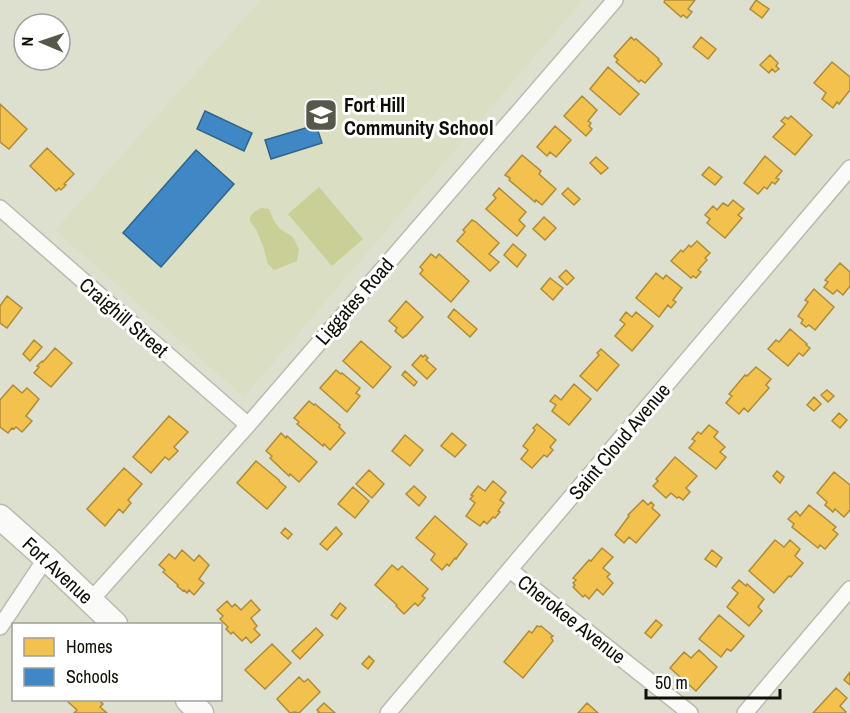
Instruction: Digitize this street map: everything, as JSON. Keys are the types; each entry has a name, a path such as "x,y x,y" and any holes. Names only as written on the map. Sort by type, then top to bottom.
{"main road":[{"name":"Fort Avenue","path":"0,517 114,623"},
{"path":"190,701 201,713"}],"street":[{"name":"Liggates Road","path":"91,600 248,425 615,0"},
{"name":"Saint Cloud Avenue","path":"388,713 850,168"},
{"name":"Craighill Street","path":"0,208 248,425"},
{"path":"0,627 46,558"},
{"name":"Cherokee Avenue","path":"510,570 690,713"},
{"path":"745,713 850,589"}],"shaded area":[{"name":"Fort Hill Community School","path":"261,0 583,0 244,397 55,230"}],"green space":[{"path":"319,187 363,239 332,266 288,214"},
{"path":"261,208 269,209 280,229 293,237 299,249 297,261 274,270 268,264 257,231 250,221 254,212"}],"building: Homes":[{"path":"665,0 695,0 688,9 692,12 687,18 683,15 681,17 664,2"},
{"path":"756,0 769,9 762,18 750,9"},
{"path":"631,37 659,59 662,64 645,83 641,80 639,82 616,62 618,60 614,56"},
{"path":"701,37 716,49 708,59 693,47"},
{"path":"770,55 778,63 776,66 779,69 775,72 772,69 769,73 760,65"},
{"path":"832,62 850,77 850,90 833,108 822,99 826,93 814,83"},
{"path":"608,67 639,94 620,115 590,89"},
{"path":"582,96 597,110 588,121 592,129 586,136 564,116"},
{"path":"0,104 27,129 9,149 0,142"},
{"path":"791,116 812,135 795,155 773,137 785,124 781,121"},
{"path":"555,126 571,140 556,157 550,152 547,156 537,147"},
{"path":"47,148 74,174 61,190 59,188 56,191 30,166"},
{"path":"522,155 541,171 539,174 556,189 542,205 536,200 535,202 505,175"},
{"path":"765,156 782,171 776,178 779,179 775,184 772,182 767,189 764,187 758,194 744,183"},
{"path":"596,157 608,168 601,174 590,163"},
{"path":"709,167 722,177 715,185 702,175"},
{"path":"499,188 526,212 519,220 525,226 517,236 486,209 496,198 493,195"},
{"path":"568,188 580,199 574,205 562,194"},
{"path":"733,200 744,209 738,215 742,218 725,238 707,223 710,219 705,215 713,206 717,210 723,203 728,206"},
{"path":"544,217 556,228 545,240 533,229"},
{"path":"472,220 499,243 489,254 499,262 490,271 457,241"},
{"path":"697,241 710,253 698,270 701,272 696,278 693,276 691,278 671,261 681,250 683,252"},
{"path":"513,244 526,255 517,267 504,255"},
{"path":"431,254 436,258 439,254 469,281 451,302 420,274 423,270 420,267"},
{"path":"840,263 850,272 850,286 843,295 837,290 833,294 824,287 828,282 825,280"},
{"path":"566,270 574,278 567,285 559,277"},
{"path":"656,273 663,279 666,275 682,288 673,300 676,302 671,308 668,305 659,317 636,298"},
{"path":"550,278 563,288 553,300 541,289"},
{"path":"814,289 834,307 815,330 801,323 803,320 798,316 808,302 805,300"},
{"path":"7,296 22,308 7,328 0,323 0,306"},
{"path":"406,301 423,317 403,338 389,321"},
{"path":"454,309 477,329 470,337 448,317"},
{"path":"626,312 632,317 636,312 653,326 632,351 615,336 625,324 620,320"},
{"path":"790,329 810,348 803,356 799,353 788,366 768,349 776,340 779,342"},
{"path":"34,340 42,347 30,361 23,354"},
{"path":"361,341 391,367 373,388 343,361"},
{"path":"55,348 72,363 51,387 34,373 39,367 37,366"},
{"path":"601,349 619,365 597,391 580,376 599,355 597,353"},
{"path":"421,355 423,357 425,355 428,358 426,360 436,369 427,379 412,365"},
{"path":"756,367 771,379 766,385 769,388 748,412 744,408 739,414 726,403 732,396 729,394 745,375 747,376"},
{"path":"336,370 360,388 356,393 360,396 347,412 320,388"},
{"path":"405,371 417,382 414,386 402,375"},
{"path":"574,384 591,399 569,425 552,411 556,405 550,401 555,395 561,400"},
{"path":"13,385 22,393 27,388 39,399 26,416 32,421 22,432 16,427 8,433 0,427 0,400"},
{"path":"827,390 834,396 828,402 821,395"},
{"path":"814,397 821,404 814,411 807,405"},
{"path":"309,401 340,425 339,427 345,433 330,450 297,424 299,422 294,418"},
{"path":"839,413 847,420 840,428 832,421"},
{"path":"169,416 188,432 174,447 178,451 169,460 165,457 151,473 133,457"},
{"path":"537,424 556,440 550,447 553,450 547,457 544,455 532,468 521,459 528,450 523,446"},
{"path":"709,425 718,432 714,437 725,447 720,452 726,457 716,469 689,448 698,432 701,434"},
{"path":"281,433 317,462 299,482 290,474 289,476 266,451"},
{"path":"452,433 466,445 455,457 441,446"},
{"path":"405,435 423,450 410,466 392,451"},
{"path":"675,457 697,476 686,488 690,492 683,500 671,493 666,498 653,486 658,481 656,479"},
{"path":"256,461 286,487 267,509 237,483"},
{"path":"124,468 142,484 128,500 131,503 123,513 119,509 105,526 87,509"},
{"path":"369,470 384,484 372,498 356,484"},
{"path":"777,471 784,477 780,483 773,476"},
{"path":"834,472 850,485 850,510 844,517 835,509 833,512 825,505 827,502 817,493"},
{"path":"493,481 506,492 500,500 504,503 495,518 493,517 487,524 484,521 480,526 466,516 475,503 470,499 473,496 471,495 478,486 485,491"},
{"path":"414,486 426,497 419,506 406,494"},
{"path":"353,487 369,501 355,518 338,504"},
{"path":"643,500 648,505 651,502 654,505 652,508 660,515 636,543 629,537 624,543 615,535 628,515"},
{"path":"809,505 836,527 833,530 838,534 825,549 820,545 818,548 792,527 794,524 788,519 796,511 800,516"},
{"path":"435,516 467,544 456,559 442,570 431,560 435,554 416,538"},
{"path":"336,527 342,534 327,550 320,544"},
{"path":"285,528 292,534 288,539 281,533"},
{"path":"775,540 784,547 790,540 800,549 795,556 803,563 774,593 749,571"},
{"path":"602,548 613,557 603,568 610,574 607,577 613,583 603,595 597,589 589,599 585,595 583,597 573,587 576,580 573,578"},
{"path":"182,550 194,561 199,555 209,565 199,579 204,583 194,595 189,590 187,593 177,586 159,565 169,554 175,559"},
{"path":"712,550 722,558 716,567 705,559"},
{"path":"392,565 398,570 402,566 428,589 422,596 425,598 418,606 415,603 404,614 375,585"},
{"path":"739,580 764,599 758,607 762,611 749,626 727,607 738,593 732,588"},
{"path":"251,600 260,610 251,618 257,626 254,629 260,635 251,643 246,637 242,641 233,632 231,634 220,619 223,616 217,610 227,601 232,607 235,604 241,610"},
{"path":"340,603 346,608 337,619 331,615"},
{"path":"719,615 744,636 731,651 727,649 721,657 699,639"},
{"path":"656,620 662,625 651,638 645,633"},
{"path":"537,626 541,626 553,636 551,637 553,641 523,678 504,662 529,631 532,633"},
{"path":"316,628 323,635 300,659 292,651"},
{"path":"272,644 291,663 265,689 245,670"},
{"path":"699,650 717,667 696,691 670,668 684,652 691,658"},
{"path":"369,656 374,661 368,669 362,664"},
{"path":"850,672 850,685 844,680"},
{"path":"299,677 304,682 308,679 320,692 299,713 290,713 277,699"},
{"path":"836,688 847,698 840,706 846,712 813,713"},
{"path":"67,701 100,701 103,704 100,707 107,713 74,713 77,710"},
{"path":"324,703 335,713 318,713 317,710"},
{"path":"587,703 598,713 578,713"}],"building: Schools":[{"path":"205,111 252,133 244,151 197,129"},
{"path":"316,125 322,143 271,159 265,140"},
{"path":"196,150 234,184 161,267 123,233"}],"place":[{"name":"Fort Hill Community School","path":"321,115"}]}
